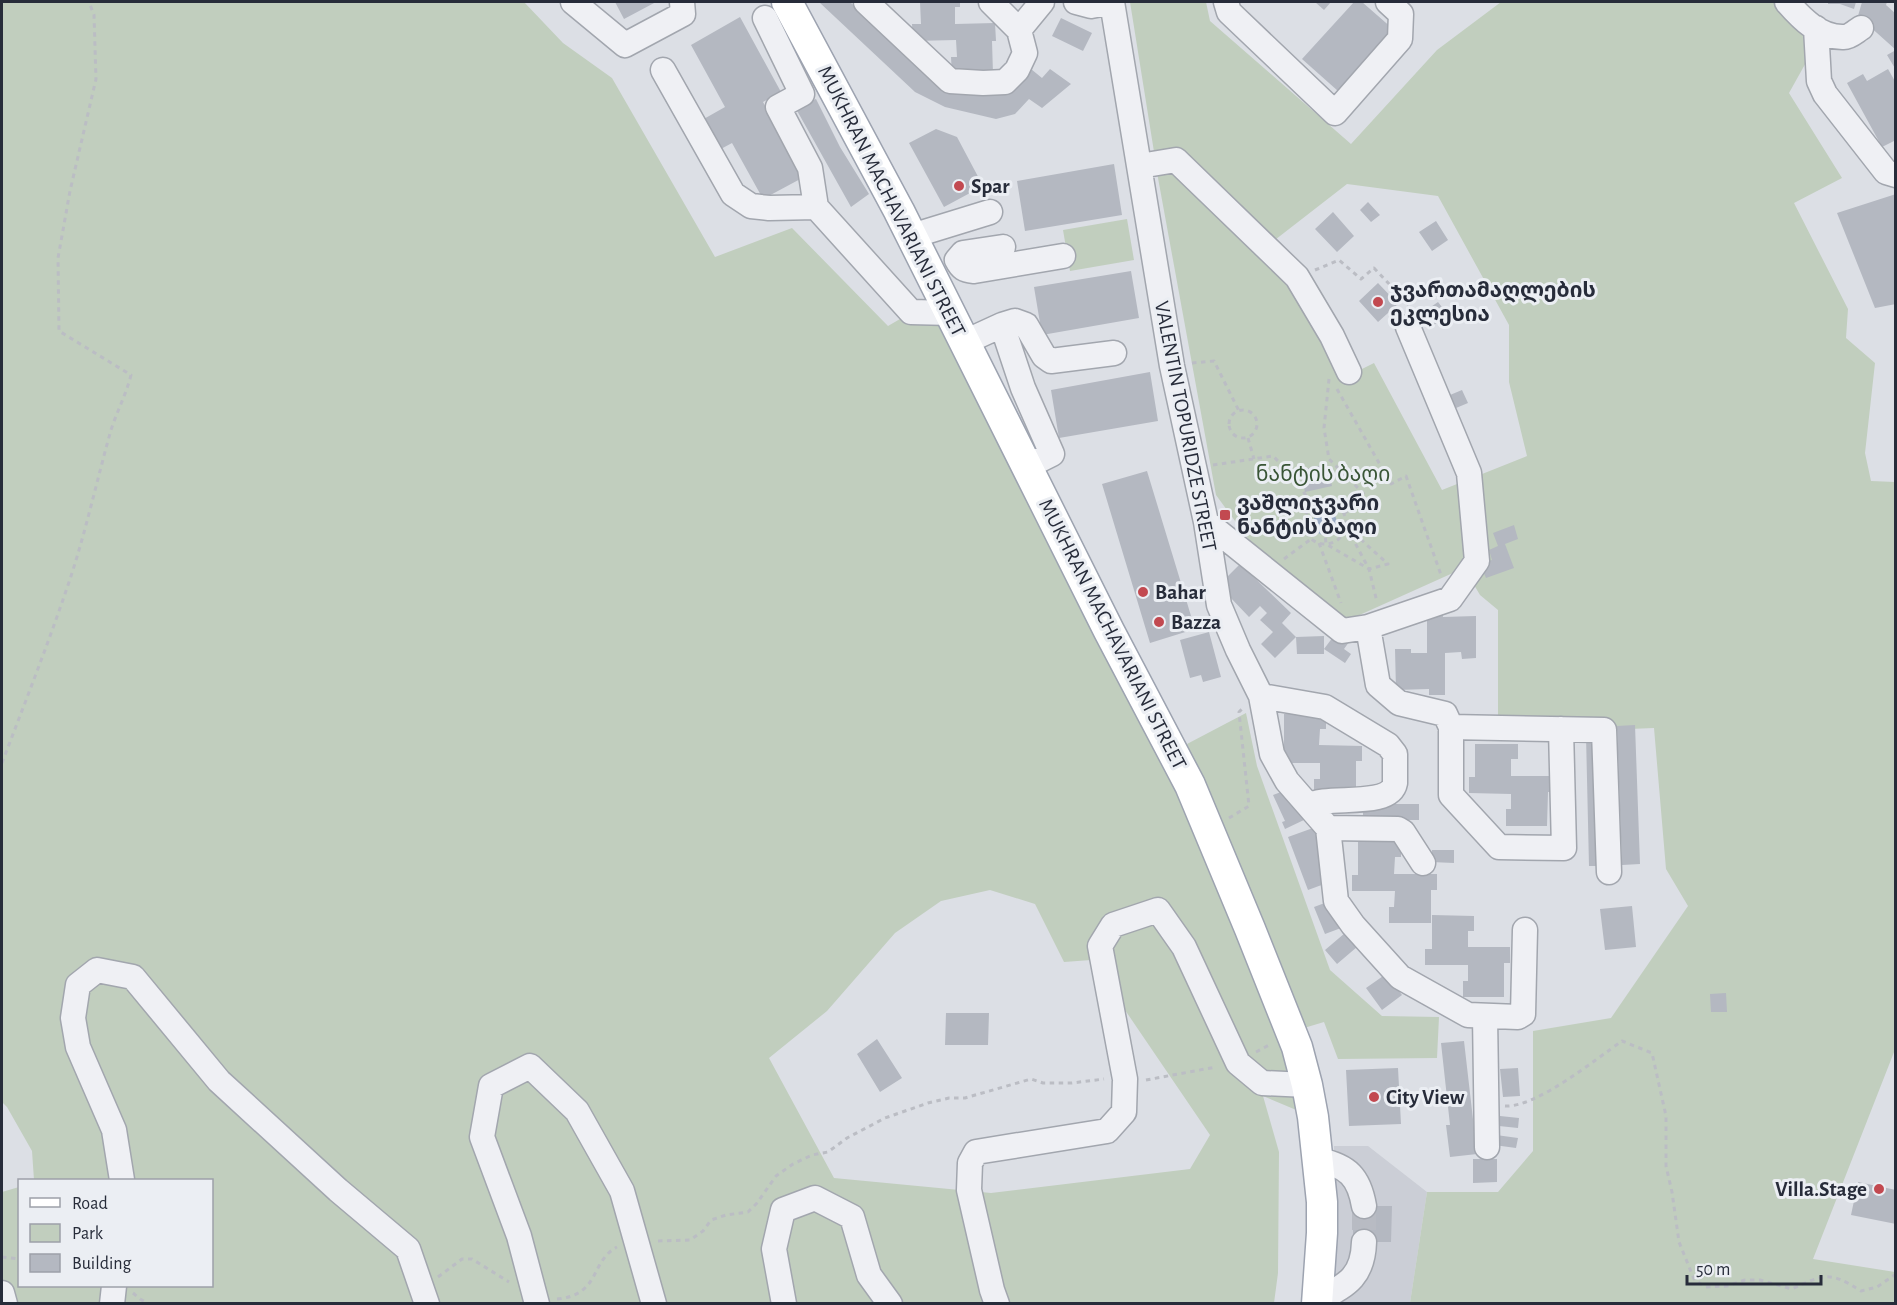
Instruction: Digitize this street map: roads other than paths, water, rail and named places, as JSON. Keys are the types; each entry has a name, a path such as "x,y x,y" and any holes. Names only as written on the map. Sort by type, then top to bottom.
{"main road":[{"name":"MUKHRAN MACHAVARIANI STREET","path":"776,10 912,236 1109,631 1185,777 1209,830 1291,1032 1307,1085 1319,1160 1322,1233 1317,1302"}],"street":[{"path":"573,2 625,45 683,14 682,2"},
{"path":"866,2 950,81 1005,82 1017,70 1025,53 1019,30 991,2"},
{"path":"1019,30 1042,2"},
{"path":"1076,2 1091,6 1112,2"},
{"name":"VALENTIN TOPURIDZE STREET","path":"1112,2 1172,366 1206,522 1220,604 1238,650 1261,696 1272,754 1287,781 1328,828"},
{"path":"1226,2 1228,12 1335,112 1400,39 1401,14 1388,2"},
{"path":"1787,2 1801,19 1827,35 1846,37 1861,28"},
{"path":"776,10 802,94 778,106 810,168 816,207 912,312 951,313"},
{"path":"1816,28 1819,81 1825,94 1886,172 1896,176"},
{"path":"663,70 733,194 751,206 816,207"},
{"path":"1140,166 1176,160 1297,277 1332,336 1349,372"},
{"path":"912,236 990,212"},
{"path":"912,312 932,297 935,291 931,275 957,260 963,253 1003,247"},
{"path":"957,260 960,267 966,271 974,271 1063,256"},
{"path":"965,342 1015,321 1026,325 1044,356 1051,361 1114,353"},
{"path":"1002,325 1023,388 1052,454 1028,466"},
{"path":"1206,522 1342,631 1376,623 1450,599 1477,561 1469,473 1408,327"},
{"path":"1376,623 1378,685 1399,704 1445,714 1451,727 1451,795 1499,847 1564,848 1561,729"},
{"path":"1261,696 1325,707 1388,745 1395,754 1395,783 1390,792 1362,801 1320,801 1309,806"},
{"path":"1451,727 1604,730 1609,872"},
{"path":"1424,863 1403,832 1398,829 1328,828 1336,901 1353,925 1400,977 1467,1015 1518,1017 1523,1014 1525,930"},
{"path":"997,1304 969,1190 970,1163 976,1152 1107,1131 1124,1112 1125,1079 1100,946 1113,925 1158,910 1185,946 1238,1063 1262,1083 1307,1085"},
{"path":"122,1179 114,1130 78,1047 73,1018 78,985 97,970 133,977 219,1080 338,1190 408,1249 424,1297"},
{"path":"1485,1016 1487,1147"},
{"path":"536,1299 519,1236 482,1137 491,1086 530,1066 577,1111 622,1191 654,1304"},
{"path":"1319,1160 1344,1168 1351,1174 1361,1188 1364,1206"},
{"path":"784,1304 774,1249 783,1210 815,1198 852,1217 869,1275 890,1304"},
{"path":"1317,1302 1345,1286 1358,1273 1363,1257 1364,1242"},
{"path":"2,1293 5,1304"}],"water":[{"path":"1325,511 1333,515 1337,523 1333,531 1325,535 1317,531 1313,523 1317,515"}],"tunnel":[{"path":"1364,1206 1364,1242"}],"place":[{"name":"Spar","path":"959,186"},
{"name":"ჯვართამაღლების ეკლესია","path":"1378,302"},
{"name":"ვაშლიჯვარი ნანტის ბაღი","path":"1225,515"},
{"name":"Bahar","path":"1143,592"},
{"name":"Bazza","path":"1159,622"},
{"name":"City View","path":"1374,1097"},
{"name":"Villa.Stage","path":"1879,1189"}],"park label":[{"name":"ნანტის ბაღი","path":"1323,474"}]}
